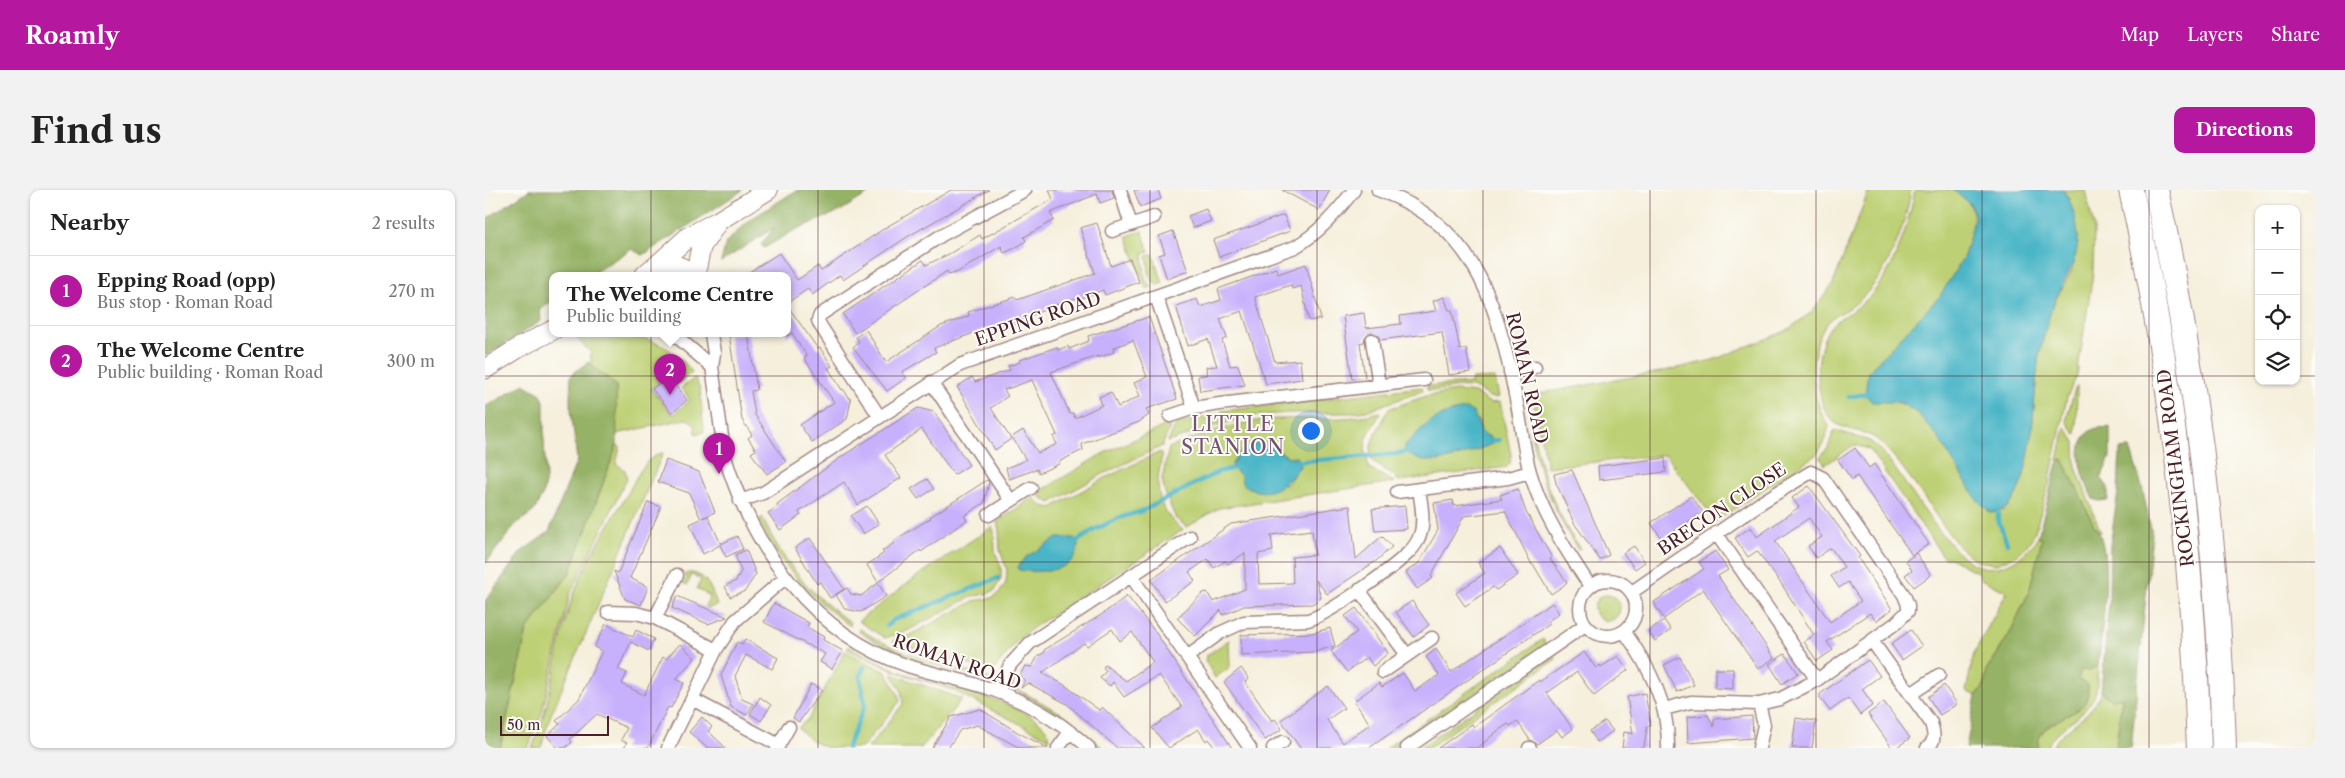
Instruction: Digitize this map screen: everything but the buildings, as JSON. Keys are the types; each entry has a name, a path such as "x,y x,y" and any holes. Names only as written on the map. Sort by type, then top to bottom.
{"highway":[{"name":"ROCKINGHAM ROAD","path":"2131,190 2163,362 2179,477 2194,633 2199,748"},
{"name":"ROCKINGHAM ROAD","path":"2156,190 2187,349 2204,474 2215,597 2224,748"}],"street":[{"path":"650,271 688,237 718,222 768,190"},
{"path":"879,416 820,325 818,320 820,315 942,235 1025,190"},
{"path":"1120,190 1131,225"},
{"name":"EPPING ROAD","path":"740,501 763,492 960,365 1295,247 1305,241 1330,219 1354,190"},
{"name":"ROMAN ROAD","path":"1378,190 1404,194 1458,243 1474,263 1489,294 1510,372 1529,472 1550,523 1590,586"},
{"path":"1112,231 1154,217"},
{"path":"695,272 701,247 718,222"},
{"path":"650,271 664,264 681,266 689,272"},
{"path":"1156,296 1194,408"},
{"path":"485,369 520,347 549,332"},
{"path":"677,337 712,367"},
{"name":"ROMAN ROAD","path":"711,337 714,353 712,367 725,457 740,501 760,541 785,578 825,617 875,652 910,666 998,692 1040,712 1070,732 1089,748"},
{"path":"1372,340 1379,386"},
{"path":"1510,372 1535,367"},
{"path":"1170,416 1194,408 1424,380"},
{"path":"931,382 1011,501"},
{"path":"1397,492 1501,479 1529,472"},
{"name":"BRECON CLOSE","path":"1631,592 1716,533 1811,472 1823,478 1898,587 1908,605 1908,611 1904,617 1872,641 1817,680 1780,699 1759,704 1691,702 1664,709"},
{"path":"989,515 1031,488"},
{"path":"1187,657 1231,626 1245,622 1308,620 1318,617 1359,590 1411,551 1417,541 1422,524 1419,489"},
{"path":"1716,533 1817,680"},
{"path":"998,692 1010,665 1030,643 1190,537"},
{"path":"655,618 677,575"},
{"path":"1131,576 1250,748"},
{"path":"668,748 717,650 735,621 785,578"},
{"path":"1607,579 1617,581 1631,592 1636,608 1630,625 1624,631 1616,635 1599,635 1585,625 1579,609 1584,592 1590,586 1607,579"},
{"path":"1359,590 1407,655"},
{"path":"608,612 636,613 655,618 717,650"},
{"path":"1407,748 1585,625"},
{"path":"1624,631 1644,660 1664,709 1668,727 1668,748"},
{"path":"1383,672 1432,638"},
{"path":"1872,641 1931,723 1935,736 1931,745 1927,748"},
{"path":"1911,694 1939,675"},
{"path":"692,699 778,746 789,727"},
{"path":"1759,704 1763,725 1759,748"},
{"path":"1058,748 1070,732"}],"green space":[{"path":"529,190 743,190 643,255 631,249 595,272 549,272 549,303 540,309 541,321 485,356 485,220"},
{"path":"797,190 874,190 840,211 795,230 764,248 761,244 775,227 721,262 726,242 751,219"},
{"path":"1869,190 1911,190 1898,238 1882,273 1859,301 1829,321 1817,344 1813,374 1815,388 1818,403 1829,426 1824,443 1817,454 1716,521 1665,455 1547,467 1532,395 1660,372 1713,360 1786,331 1812,312 1833,284"},
{"path":"1915,190 1956,191 1971,208 1972,234 1961,263 1946,289 1913,327 1868,372 1888,401 1905,406 1920,416 1933,430 1979,499 1991,513 2005,510 2024,475 2032,429 2038,360 2051,309 2072,270 2078,237 2069,199 2063,190 2085,190 2094,227 2093,273 2077,376 2067,397 2049,484 2034,535 2025,548 2015,556 1996,564 1977,561 1961,549 1901,465 1873,437 1845,428 1832,420 1827,414 1820,393 1818,382 1819,357 1826,335 1833,324 1867,300 1886,275 1902,239"},
{"path":"1142,231 1149,252 1143,254 1145,279 1152,287 1146,289 1127,236"},
{"path":"1153,254 1163,283 1157,285 1151,279 1149,272 1147,256"},
{"path":"636,337 660,345 672,352 692,372 677,385 668,375 651,389 673,415 690,400 681,388 695,378 700,389 704,432 696,434 694,424 685,419 616,434 616,385 591,365 591,353 577,338"},
{"path":"588,362 616,385 617,445 570,573 527,630 500,748 485,748 485,601 521,552 549,532 577,460 570,401 571,375"},
{"path":"1495,378 1499,397 1495,398 1471,387 1427,390 1427,386 1471,383 1472,379"},
{"path":"524,384 541,394 544,401 546,478 543,494 534,511 515,525 485,564 485,407"},
{"path":"2077,386 2076,435 2066,421"},
{"path":"1422,387 1423,391 1366,411 1252,416 1168,442 1176,424 1221,413 1222,411"},
{"path":"1456,391 1475,393 1490,403 1500,402 1511,455 1510,464 1507,467 1399,481 1392,474 1374,463 1371,456 1372,442 1388,409 1426,396","holes":["1478,420 1482,433 1492,438 1485,447 1470,452 1405,445 1414,436"]},
{"path":"1381,413 1372,427 1365,446 1370,469 1394,482 1219,508 1187,527 1176,519 1165,493 1162,479 1169,448 1239,424 1264,420 1337,418","holes":["1263,443 1289,457 1297,457 1300,466 1286,485 1248,478 1236,470 1232,464 1244,449"]},
{"path":"1169,424 1170,427 1162,446 1105,473 1050,503 1039,496 1042,494 1041,491 1102,454"},
{"path":"2065,427 2075,442 2076,467 2101,533 2095,528 2063,460 2058,460"},
{"path":"2110,427 2110,457 2101,478 2108,487 2108,500 2099,501 2093,499 2086,482 2080,452 2086,435 2096,428"},
{"path":"1532,428 1550,491 1563,520 1580,549 1578,550 1548,492 1534,446 1530,429"},
{"path":"1834,430 1870,441 1882,451 1936,527 1959,553 1970,562 1989,568 1999,567 2008,564 2025,553 2038,537 2042,539 2029,592 2009,635 1987,670 1984,686 1976,696 1966,691 1974,653 2007,592 1981,579 1979,573 1950,558 1944,558 1869,449 1854,445 1825,465 1820,457 1828,448"},
{"path":"617,445 620,447 616,464 625,470 627,479 570,594 542,712 528,748 500,748 527,630 570,573"},
{"path":"2130,448 2142,487 2152,534 2131,748 2116,748 2122,698 2110,699 2101,691 2109,603 2110,546 2118,492 2120,449"},
{"path":"1160,452 1162,457 1158,488 1160,498 1168,515 1183,530 1034,627 1017,641 994,670 990,671 892,641 908,636 974,601 994,597 999,593 1006,583 1007,570 1000,550 997,522 1033,497 1042,506 1051,508 1107,477"},
{"path":"663,453 550,717 541,748 532,748 549,695 565,623 575,590 596,547 641,470 650,460"},
{"path":"2063,459 2101,538 2106,573 2104,615 2098,666 2090,670 2081,670 2078,679 2088,685 2087,700 2078,710 2048,726 2039,738 2038,748 1966,748 1976,696 1984,686 1987,670 2009,635 2029,592 2042,539 2038,537 2058,460"},
{"path":"762,517 779,548 799,576 823,601 851,623 850,626 809,592 786,566 759,521"},
{"path":"992,527 994,531 995,552 1001,567 1001,578 995,590 987,594 973,596 907,631 885,638 858,621 919,575"},
{"path":"688,573 700,576 708,583 717,605 709,608 705,606 710,596 697,589 701,579 692,575 687,585 683,583 687,577 684,575"},
{"path":"1607,595 1616,599 1620,608 1616,617 1607,621 1598,617 1594,608 1598,599"},
{"path":"860,629 906,653 989,678 989,680 913,659 885,647 859,632"},
{"path":"1543,639 1546,644 1395,748 1386,748"},
{"path":"1229,640 1230,667 1215,678 1205,660 1207,655"},
{"path":"849,646 906,674 1013,707 1031,716 1044,727 1050,739 952,690 897,672 847,649"},
{"path":"845,651 886,672 900,701 862,748 827,748 812,741 798,728 809,718"},
{"path":"1553,655 1556,659 1428,748 1419,748"},
{"path":"2098,666 2094,697 2084,711 2056,734 2046,748 2038,748 2038,740 2044,730 2061,718 2081,670 2090,670"},
{"path":"892,674 962,699 921,748 868,748 903,704 901,690"},
{"path":"1015,688 1066,716 1103,748 1100,748 1064,718 1015,690"},
{"path":"2101,691 2105,696 2122,697 2116,748 2063,748 2055,745 2052,747 2064,733 2092,708"}],"water":[{"path":"1953,190 2063,190 2075,218 2078,237 2072,266 2054,301 2040,350 2032,432 2026,467 2021,483 2011,504 2002,510 1991,513 1978,501 1937,436 1918,414 1900,402 1872,402 1865,394 1868,372 1940,296 1964,256 1975,217 1971,205"},
{"path":"1466,409 1473,412 1482,433 1492,438 1492,444 1460,456 1436,461 1414,457 1405,451 1405,445 1432,421 1447,414"},
{"path":"1263,443 1289,457 1297,457 1300,466 1281,486 1267,492 1251,489 1242,483 1241,476 1232,464 1244,449"},
{"path":"1057,538 1073,538 1078,540 1077,551 1073,559 1066,565 1048,571 1019,570 1018,567 1026,557"}],"waterway":[{"path":"1849,397 1865,394"},
{"path":"1487,441 1499,440"},
{"path":"1293,462 1395,454 1410,451"},
{"path":"1074,543 1094,530 1119,518 1142,511 1218,472 1238,467"},
{"path":"1998,512 1998,520 2007,543"},
{"path":"887,626 893,620 998,578"},
{"path":"847,748 865,705 860,676 864,667"}],"place":[{"name":"The Welcome Centre","path":"670,395"},
{"name":"Epping Road (opp)","path":"719,474"}],"district":[{"name":"LITTLE STANION","path":"1233,436"}]}
